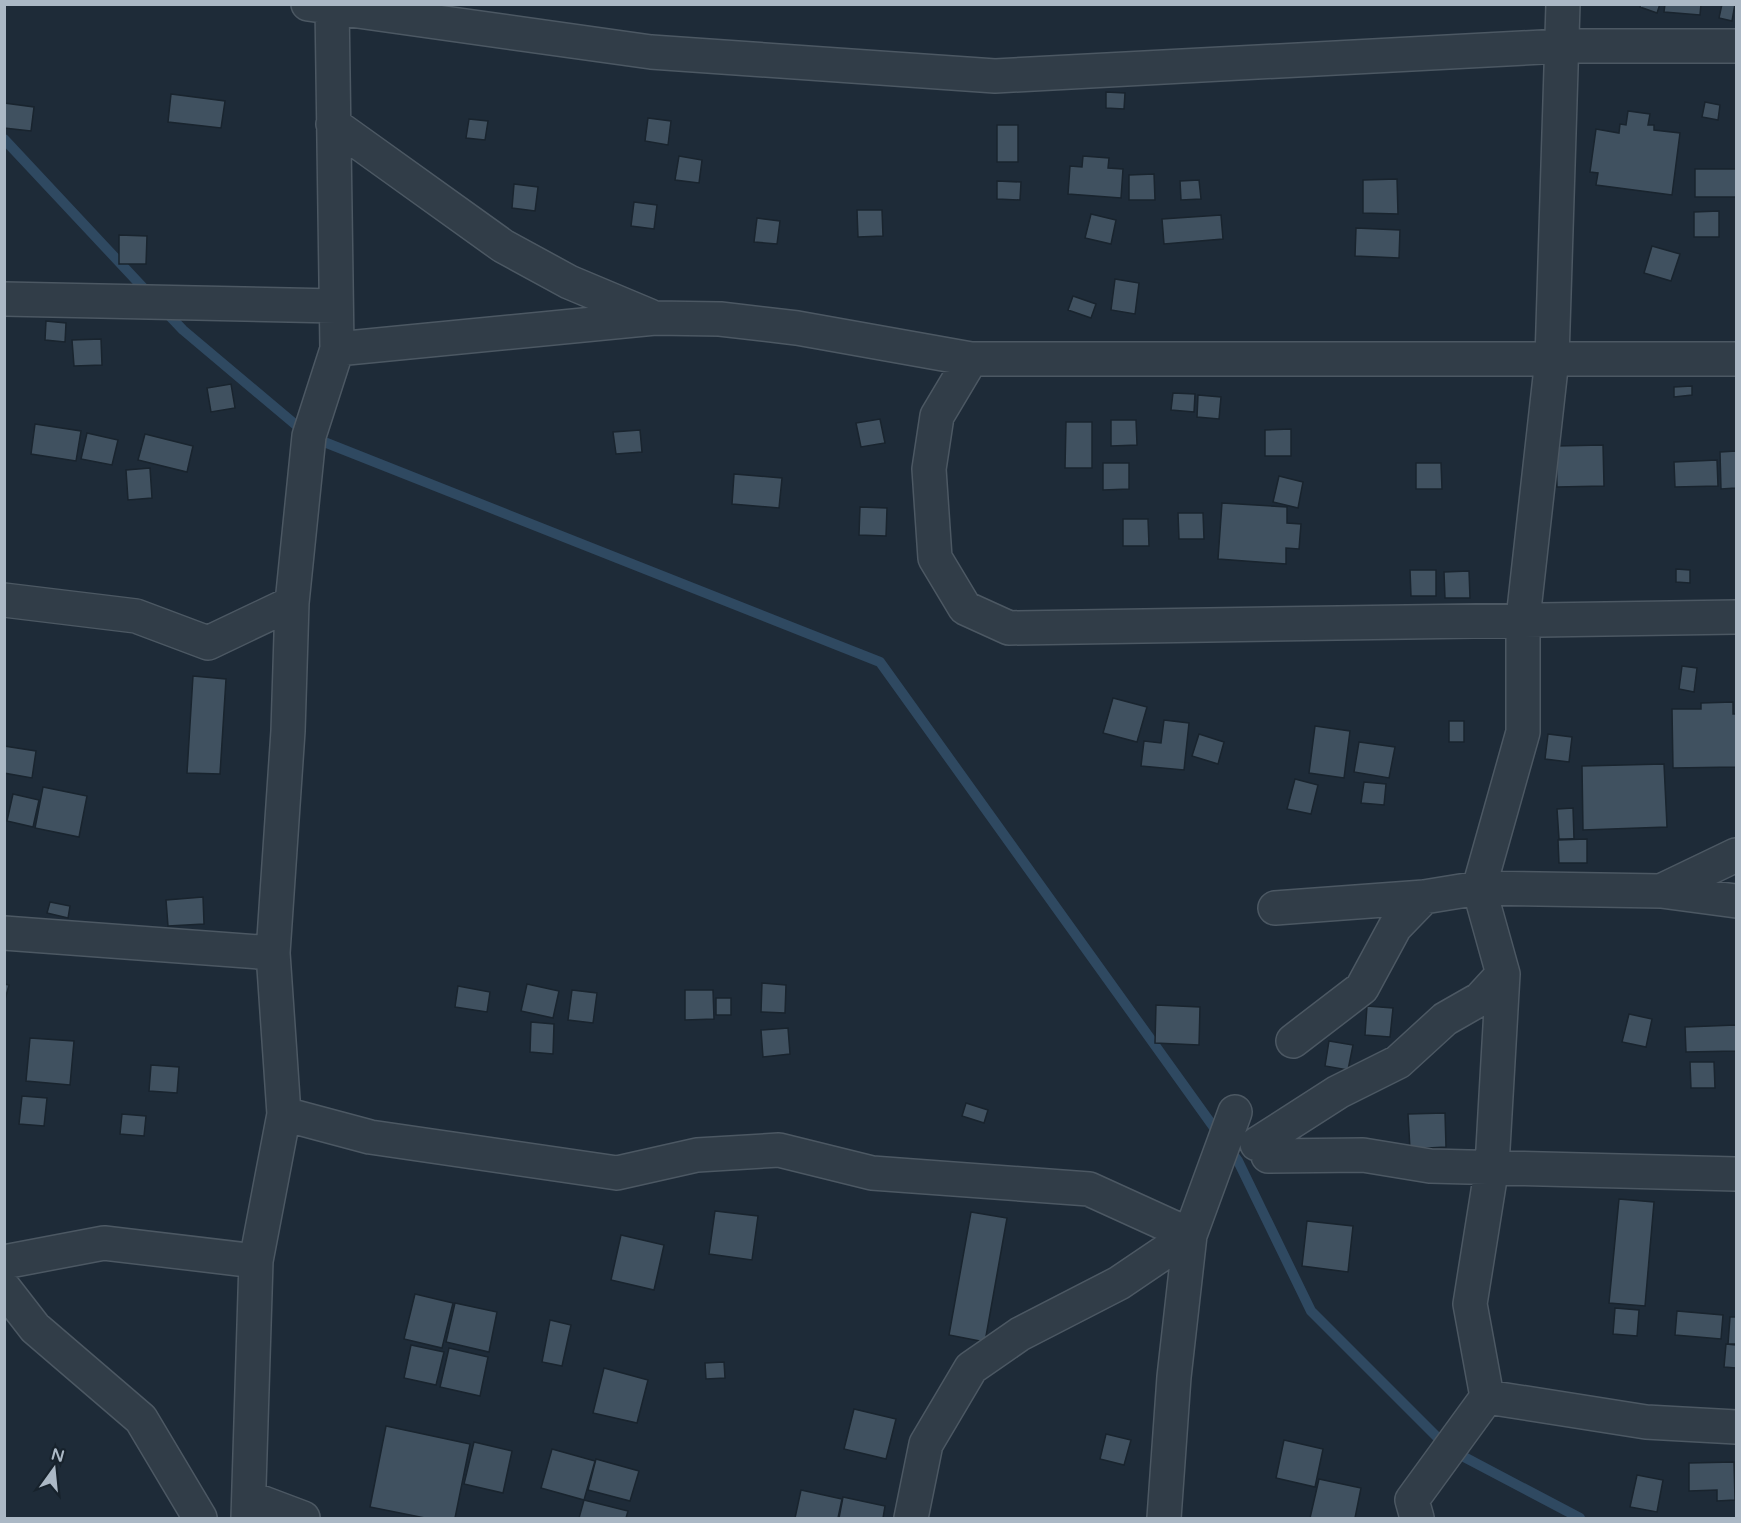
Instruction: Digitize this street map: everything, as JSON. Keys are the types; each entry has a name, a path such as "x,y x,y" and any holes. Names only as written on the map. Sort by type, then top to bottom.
{"street":[{"path":"1417,1518 1412,1500 1487,1397 1470,1304 1492,1166 1503,974 1479,888 1523,732 1523,619 1552,359 1563,4"},
{"path":"303,1518 249,1508 256,1261 284,1114 273,953 288,731 292,603 309,436 337,349 333,124 324,6 651,52 995,76 1561,46 1737,46"},
{"path":"333,124 503,246 569,282 656,318"},
{"path":"4,299 336,306"},
{"path":"337,349 656,318 720,319 797,328 971,359 1737,359"},
{"path":"971,359 937,416 929,469 935,558 964,608 1009,628 1737,617"},
{"path":"4,600 136,616 208,643 292,603"},
{"path":"1661,891 1737,855"},
{"path":"1275,908 1424,897 1479,888 1661,891 1737,901"},
{"path":"1293,1041 1362,988 1395,927 1424,897"},
{"path":"4,933 273,953"},
{"path":"1503,974 1480,999 1445,1019 1398,1062 1338,1092 1262,1150 1363,1155 1430,1166 1737,1174"},
{"path":"1164,1518 1174,1377 1190,1234 1235,1112"},
{"path":"284,1114 370,1137 617,1173 697,1155 779,1150 872,1173 1089,1189 1190,1234"},
{"path":"911,1518 926,1444 970,1368 1020,1334 1119,1283 1190,1234"},
{"path":"4,1262 104,1243 256,1261"},
{"path":"4,1288 35,1328 141,1419 200,1518"},
{"path":"1487,1397 1646,1422 1737,1427"}],"building":[{"path":"1641,4 1660,4 1657,13 1640,7"},
{"path":"1665,4 1701,4 1700,15 1664,12"},
{"path":"1722,4 1735,4 1732,21 1719,18"},
{"path":"1106,92 1125,93 1124,109 1106,108"},
{"path":"171,94 225,101 221,128 168,122"},
{"path":"1705,102 1720,105 1718,120 1702,117"},
{"path":"4,103 34,107 31,131 4,128"},
{"path":"1628,111 1650,114 1648,125 1654,125 1654,130 1680,133 1672,195 1596,185 1598,173 1590,172 1596,129 1619,133 1620,124 1626,125"},
{"path":"648,118 671,121 668,145 645,141"},
{"path":"469,119 488,121 485,140 466,138"},
{"path":"997,125 1018,125 1018,162 997,162"},
{"path":"679,156 702,160 699,183 675,180"},
{"path":"1083,156 1109,158 1108,168 1123,169 1121,198 1068,194 1070,166 1082,167"},
{"path":"1695,169 1736,169 1736,197 1695,197"},
{"path":"1154,174 1155,200 1129,200 1129,175"},
{"path":"1397,179 1398,214 1363,213 1363,180"},
{"path":"1199,180 1201,199 1181,200 1180,181"},
{"path":"997,181 1021,182 1020,200 997,199"},
{"path":"514,184 538,187 535,211 512,208"},
{"path":"634,202 657,205 654,229 631,226"},
{"path":"857,210 882,210 883,236 858,237"},
{"path":"1719,211 1719,237 1694,237 1694,212"},
{"path":"1091,214 1116,220 1111,244 1085,238"},
{"path":"1221,215 1223,239 1164,244 1162,219"},
{"path":"757,218 780,221 777,244 754,242"},
{"path":"1356,228 1400,230 1399,258 1355,256"},
{"path":"119,235 147,236 146,264 119,264"},
{"path":"1652,246 1680,254 1671,281 1644,273"},
{"path":"1115,279 1139,283 1135,314 1111,310"},
{"path":"1073,296 1096,304 1091,318 1068,310"},
{"path":"46,321 66,323 65,342 45,340"},
{"path":"101,339 102,365 74,366 72,340"},
{"path":"231,384 235,408 211,412 207,388"},
{"path":"1692,386 1692,395 1674,397 1674,387"},
{"path":"1173,393 1195,394 1194,412 1171,410"},
{"path":"1198,395 1221,397 1219,419 1197,417"},
{"path":"880,419 885,443 861,447 856,423"},
{"path":"1111,420 1136,420 1137,445 1111,446"},
{"path":"1066,422 1092,422 1092,468 1065,468"},
{"path":"35,424 81,431 76,461 31,454"},
{"path":"1291,429 1291,456 1265,456 1265,430"},
{"path":"640,430 642,452 616,454 613,432"},
{"path":"87,433 118,440 112,465 81,459"},
{"path":"145,434 193,446 187,472 138,460"},
{"path":"1603,445 1604,486 1557,487 1556,446"},
{"path":"1736,451 1736,488 1721,489 1720,452"},
{"path":"1717,460 1718,486 1675,487 1674,462"},
{"path":"1103,463 1129,463 1129,489 1103,490"},
{"path":"1416,463 1441,463 1442,489 1416,489"},
{"path":"150,468 152,498 128,500 126,470"},
{"path":"734,474 782,478 779,508 732,504"},
{"path":"1279,476 1303,482 1298,508 1273,502"},
{"path":"1222,503 1287,507 1287,523 1301,524 1299,549 1286,548 1286,564 1218,559"},
{"path":"860,507 887,508 886,536 859,535"},
{"path":"1178,513 1203,513 1204,539 1179,539"},
{"path":"1123,519 1148,519 1149,546 1123,546"},
{"path":"1676,569 1690,570 1690,583 1676,582"},
{"path":"1410,570 1436,570 1436,596 1411,596"},
{"path":"1469,571 1470,598 1445,598 1444,572"},
{"path":"1682,666 1697,668 1694,692 1679,689"},
{"path":"193,676 226,679 220,774 187,773"},
{"path":"1113,698 1147,707 1137,742 1103,733"},
{"path":"1733,702 1733,714 1736,714 1736,767 1673,768 1672,709 1701,709 1701,703"},
{"path":"1164,720 1189,723 1184,770 1141,766 1144,741 1161,743"},
{"path":"1449,721 1464,721 1464,742 1449,742"},
{"path":"1315,726 1350,731 1344,778 1309,773"},
{"path":"1199,734 1224,742 1218,764 1192,756"},
{"path":"1548,734 1572,737 1569,762 1545,759"},
{"path":"1359,742 1395,747 1389,778 1354,772"},
{"path":"4,746 36,751 32,778 4,773"},
{"path":"1664,764 1667,827 1583,830 1582,766"},
{"path":"1295,779 1318,785 1311,814 1287,809"},
{"path":"1364,782 1386,784 1384,805 1361,803"},
{"path":"43,787 87,796 79,837 35,828"},
{"path":"13,794 39,800 33,827 7,821"},
{"path":"1573,808 1574,839 1559,839 1557,809"},
{"path":"1587,839 1587,863 1559,863 1558,840"},
{"path":"203,897 204,924 168,926 166,900"},
{"path":"50,902 70,906 68,918 47,913"},
{"path":"762,983 786,985 785,1013 761,1012"},
{"path":"4,984 9,985 4,1003"},
{"path":"527,984 559,991 553,1018 521,1011"},
{"path":"458,986 490,992 487,1012 455,1007"},
{"path":"572,990 597,993 593,1023 568,1020"},
{"path":"685,990 713,990 714,1019 685,1020"},
{"path":"716,998 731,998 731,1015 716,1015"},
{"path":"1156,1005 1200,1007 1199,1045 1155,1043"},
{"path":"1367,1006 1393,1008 1390,1037 1365,1035"},
{"path":"1629,1014 1652,1019 1646,1047 1622,1042"},
{"path":"531,1022 554,1024 553,1054 530,1052"},
{"path":"1736,1025 1736,1051 1686,1052 1685,1027"},
{"path":"788,1028 790,1054 763,1057 761,1030"},
{"path":"30,1038 74,1041 70,1085 26,1081"},
{"path":"1329,1041 1353,1045 1348,1070 1325,1066"},
{"path":"1690,1062 1714,1062 1715,1088 1691,1088"},
{"path":"151,1065 179,1067 177,1093 149,1091"},
{"path":"22,1096 47,1098 44,1126 19,1124"},
{"path":"966,1103 988,1110 984,1123 962,1116"},
{"path":"1445,1113 1446,1147 1410,1149 1408,1114"},
{"path":"122,1114 146,1116 144,1136 120,1134"},
{"path":"1619,1199 1654,1202 1645,1306 1609,1303"},
{"path":"715,1211 758,1216 752,1260 709,1254"},
{"path":"971,1212 1007,1218 985,1342 949,1335"},
{"path":"1307,1221 1353,1226 1348,1272 1302,1266"},
{"path":"621,1235 664,1245 654,1290 611,1280"},
{"path":"415,1294 453,1303 442,1348 404,1339"},
{"path":"455,1303 497,1312 489,1352 446,1342"},
{"path":"1615,1308 1639,1310 1637,1336 1613,1334"},
{"path":"1677,1311 1723,1315 1721,1339 1675,1335"},
{"path":"1730,1317 1736,1317 1736,1344 1728,1344"},
{"path":"550,1320 571,1325 562,1366 542,1362"},
{"path":"1726,1344 1736,1345 1736,1368 1724,1367"},
{"path":"411,1345 444,1352 436,1385 404,1378"},
{"path":"449,1348 488,1357 480,1396 440,1387"},
{"path":"724,1362 725,1378 706,1379 705,1363"},
{"path":"604,1368 648,1380 637,1423 593,1413"},
{"path":"854,1409 896,1419 886,1459 844,1449"},
{"path":"386,1426 470,1444 455,1518 425,1518 370,1507"},
{"path":"1106,1434 1131,1440 1124,1465 1100,1459"},
{"path":"1284,1440 1323,1449 1315,1487 1276,1478"},
{"path":"474,1442 512,1451 503,1493 464,1484"},
{"path":"552,1449 595,1461 584,1500 541,1488"},
{"path":"596,1459 639,1471 630,1501 588,1490"},
{"path":"1734,1462 1735,1500 1717,1501 1717,1490 1689,1491 1689,1463"},
{"path":"1637,1475 1663,1480 1657,1512 1630,1507"},
{"path":"1319,1479 1361,1488 1355,1518 1310,1518"},
{"path":"801,1490 842,1499 838,1518 795,1518"},
{"path":"843,1497 885,1506 883,1518 839,1518"},
{"path":"584,1500 628,1511 626,1518 579,1518"}],"waterway":[{"path":"4,139 150,295"},
{"path":"163,309 183,330 309,436 880,662 1238,1161 1311,1311 1449,1449 1580,1518"}]}
